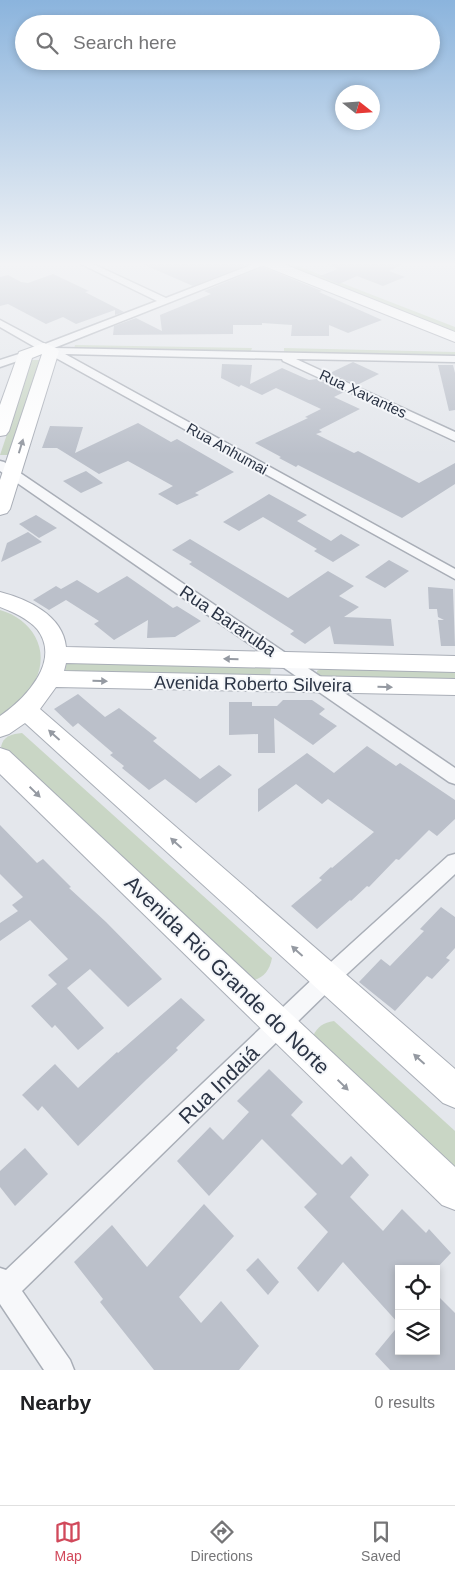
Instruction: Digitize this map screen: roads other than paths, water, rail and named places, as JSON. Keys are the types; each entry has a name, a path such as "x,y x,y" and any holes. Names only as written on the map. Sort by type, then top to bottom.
{"street":[{"name":"Rua Anhumai","path":"8,327 51,347 455,575"},
{"path":"0,364 51,347 101,327"},
{"path":"430,327 455,337"},
{"path":"51,347 279,351 455,359"},
{"path":"0,509 6,470 51,347"},
{"path":"279,351 455,349"},
{"name":"Rua Xavantes","path":"279,351 455,437"},
{"path":"0,431 25,355"},
{"name":"Rua Bararuba","path":"6,470 455,777"},
{"path":"0,599 14,603 31,612 44,624 53,638 56,655 51,679 45,690 27,711 0,728"},
{"name":"Avenida Roberto Silveira","path":"56,655 455,664"},
{"name":"Avenida Roberto Silveira","path":"51,679 455,688"},
{"path":"27,711 455,1091"},
{"name":"Avenida Rio Grande do Norte","path":"0,758 455,1192"},
{"name":"Rua Indaiá","path":"3,1285 280,1026 328,978 455,862"},
{"path":"3,1285 60,1370"}]}
